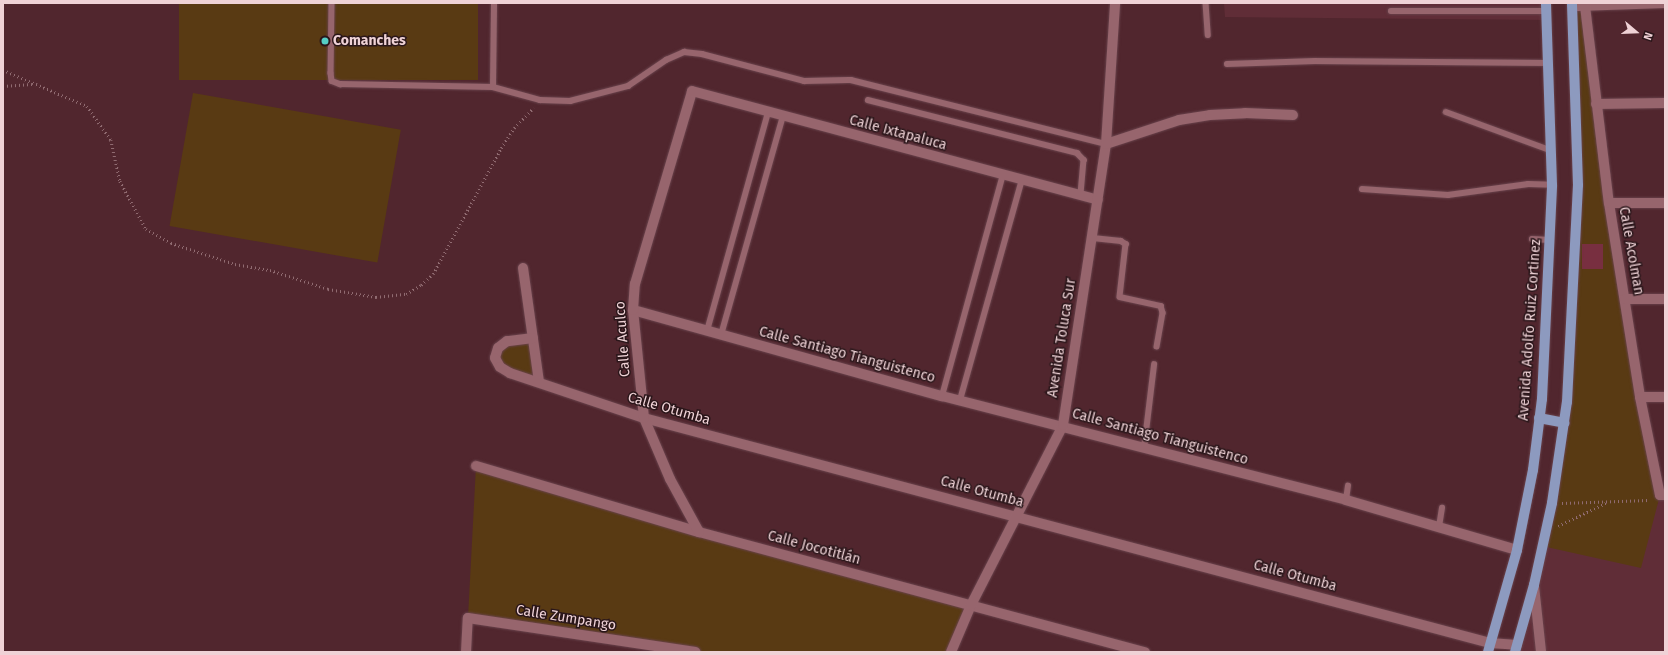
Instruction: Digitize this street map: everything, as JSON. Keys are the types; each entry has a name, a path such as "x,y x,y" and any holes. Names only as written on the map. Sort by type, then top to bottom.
{"main road":[{"path":"1516,648 1534,585 1552,503 1565,423 1578,185 1572,5"},
{"name":"Avenida Adolfo Ruiz Cortinez","path":"1489,648 1517,550 1533,470 1539,418 1552,185 1546,7"},
{"path":"1539,418 1565,423"}],"street":[{"name":"Avenida Toluca Sur","path":"951,652 971,605 1062,425 1093,238 1106,144 1115,3"},
{"path":"1572,5 1585,6 1665,3"},
{"name":"Calle Acolman","path":"1585,6 1609,203 1640,397 1663,495"},
{"name":"Calle Ixtapaluca","path":"692,91 1098,200"},
{"name":"Calle Aculco","path":"692,91 635,284 633,310 644,418 670,479 700,532"},
{"path":"1596,104 1665,103"},
{"path":"1106,144 1179,120 1210,115 1245,113 1293,115"},
{"path":"1609,203 1665,203"},
{"path":"523,268 539,382"},
{"path":"1625,299 1665,299"},
{"name":"Calle Santiago Tianguistenco","path":"633,310 942,396 1062,425 1144,448 1346,500 1517,550"},
{"name":"Calle Otumba","path":"533,338 507,341 498,348 495,358 500,367 510,373 644,418 1015,516 1489,648 1516,648"},
{"path":"1640,397 1665,397"},
{"name":"Calle Jocotitlán","path":"476,466 700,532 1145,652"},
{"path":"1534,585 1541,652"},
{"name":"Calle Zumpango","path":"466,652 468,618 695,652"}],"lane":[{"path":"332,3 332,81 340,84 493,87 540,100 570,101 628,86 666,60 684,52 702,54 804,81 851,80 1106,144"},
{"path":"493,87 494,3"},
{"path":"1206,3 1208,35"},
{"path":"1391,11 1546,7"},
{"path":"1227,64 1315,61 1547,63"},
{"path":"868,100 1077,153 1084,160 1081,196"},
{"path":"707,331 768,112"},
{"path":"1446,112 1550,150"},
{"path":"721,335 783,116"},
{"path":"942,396 1003,175"},
{"path":"960,400 1022,180"},
{"path":"1362,189 1448,196 1528,184 1552,185"},
{"path":"1093,238 1121,241 1126,244 1120,297 1161,306 1163,313 1157,346"},
{"path":"1532,239 1550,240"},
{"path":"1144,448 1154,365"},
{"path":"1346,500 1348,486"},
{"path":"1439,527 1442,508"}],"path":[{"path":"3,70 87,106 111,140 120,181 146,229 171,243 235,264 287,276 328,289 376,297 406,294 421,285 432,274 501,148 514,128 540,100"},
{"path":"3,86 33,84"},
{"path":"1552,503 1652,500 1663,495"},
{"path":"1545,532 1610,501"}],"shaded area":[{"name":"Comanches","path":"179,3 478,3 478,80 179,80"},
{"path":"1224,3 1546,3 1546,20 1225,17"},
{"path":"1572,6 1585,6 1596,104 1660,495 1641,568 1542,546 1565,423 1578,185"},
{"path":"193,93 401,130 377,263 170,226"},
{"path":"533,338 539,382 500,367 498,348"},
{"path":"476,466 971,605 951,652 695,652 468,618"},
{"path":"1660,495 1665,495 1665,652 1515,652 1542,546"}],"building":[{"path":"1582,244 1603,244 1603,269 1582,269"}],"place":[{"name":"Comanches","path":"325,41"}]}
